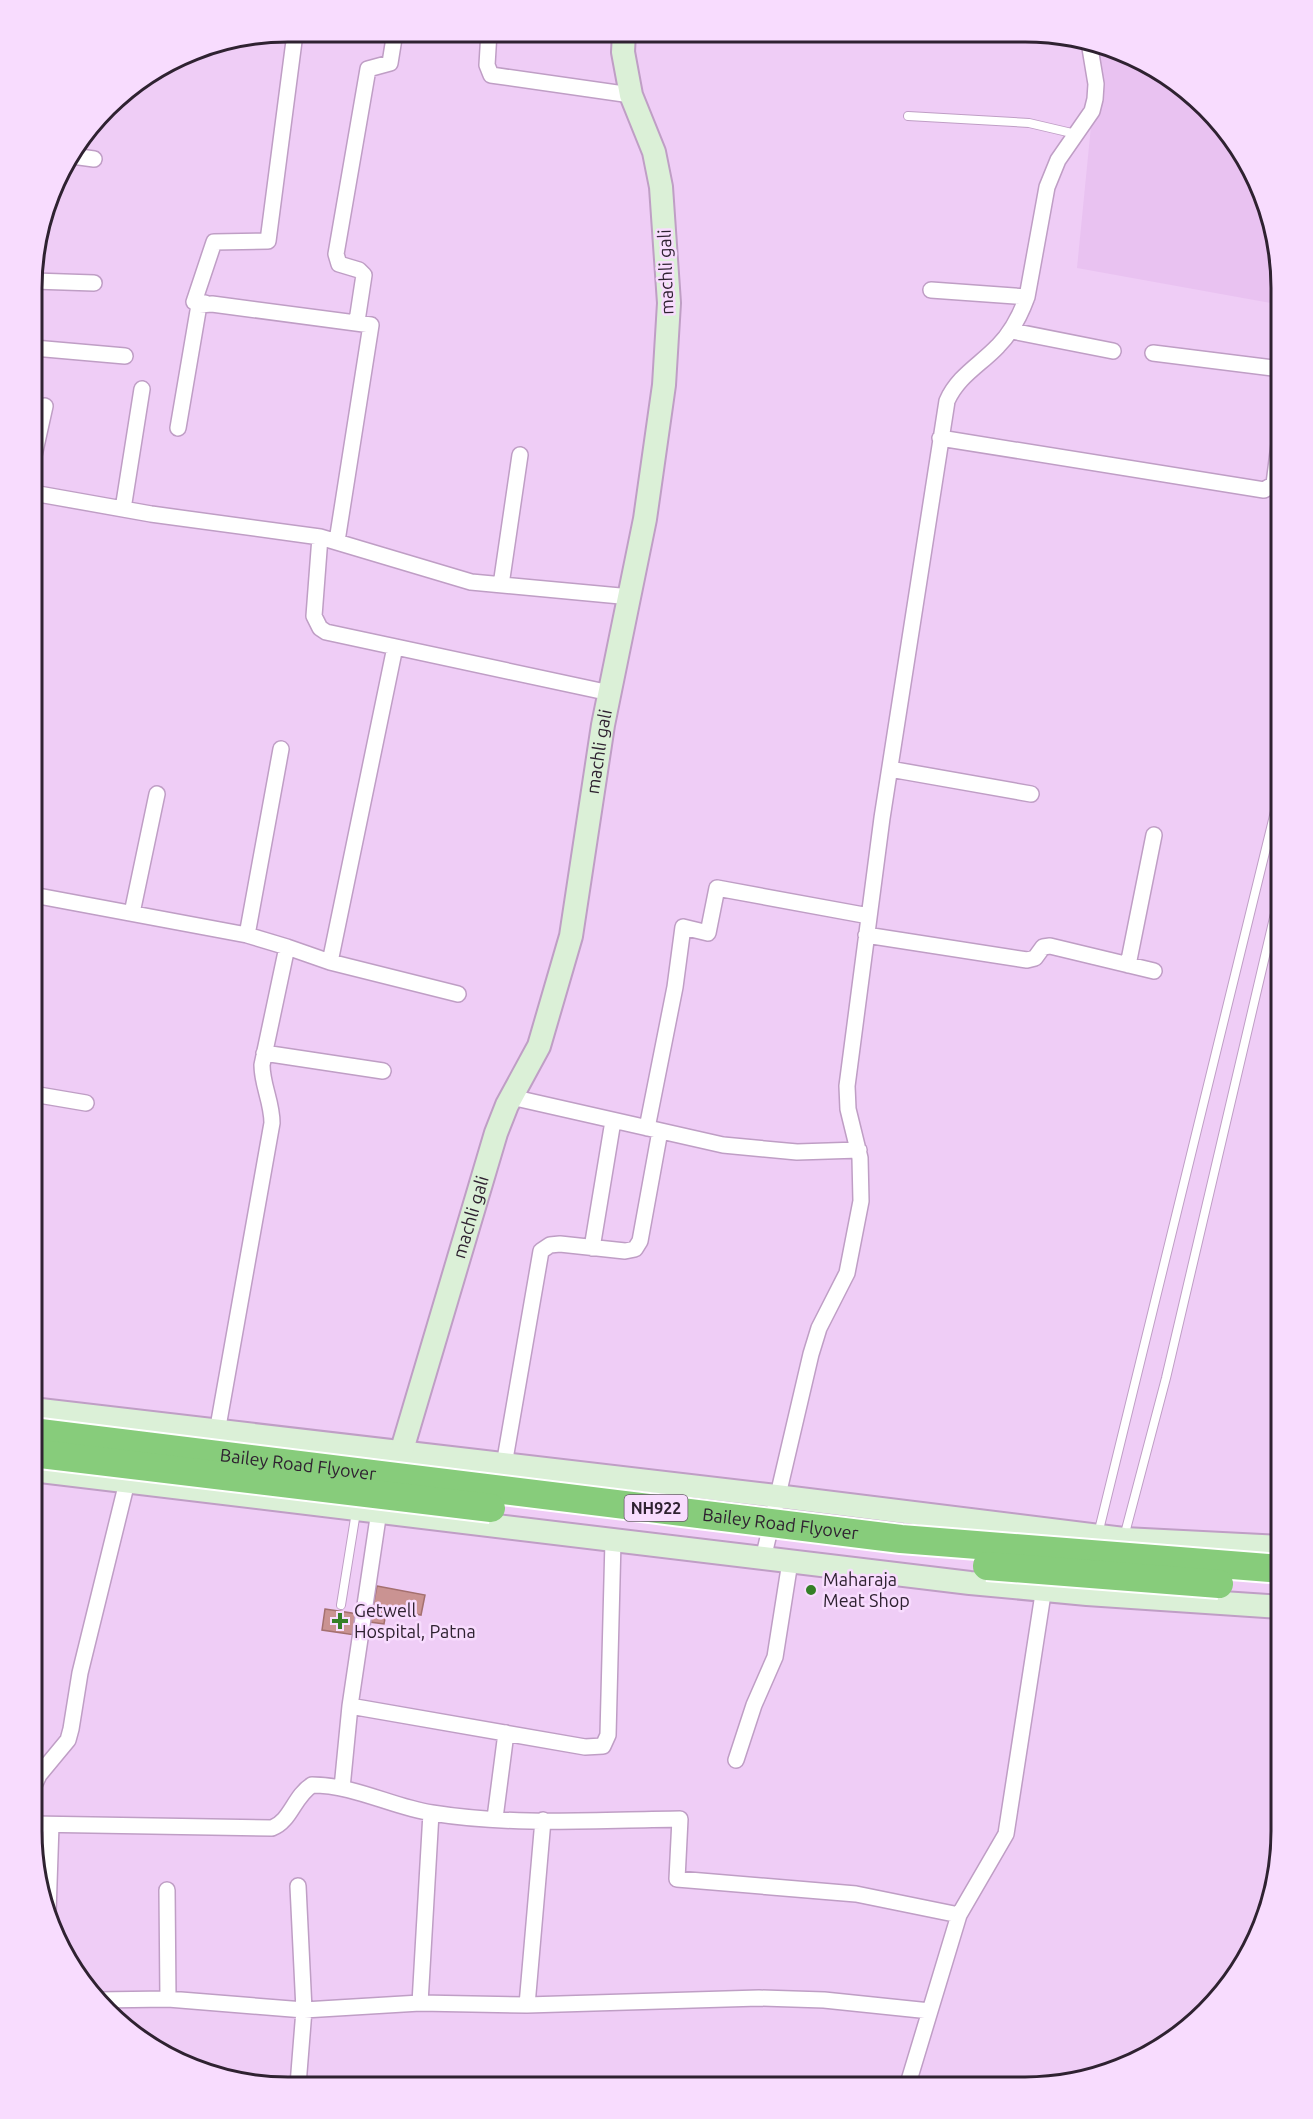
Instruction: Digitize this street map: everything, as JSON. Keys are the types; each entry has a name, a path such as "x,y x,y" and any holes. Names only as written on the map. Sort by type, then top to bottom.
{"highway":[{"name":"Bailey Road Flyover","path":"42,1433 901,1539 1271,1568"},
{"name":"Bailey Road Flyover","path":"42,1454 901,1557 1093,1576 1271,1588"}],"main road":[{"name":"machli gali","path":"401,1453 496,1133 510,1097 539,1046 571,936 610,693 645,519 664,385 669,303 661,187 654,152 631,95 623,52 624,42"},
{"path":"42,1410 1124,1539 1271,1546"},
{"path":"367,1449 368,1510"},
{"path":"42,1471 1045,1591 1271,1606"}],"street":[{"path":"294,42 268,241 214,242 194,302 369,323 372,329 337,541"},
{"path":"357,321 364,275 359,270 339,264 336,254 368,69 390,63 393,42"},
{"path":"488,42 487,65 491,75 631,95"},
{"path":"763,1559 811,1354 822,1320 843,1282 853,1248 861,1201 859,1150 848,1109 846,1086 890,769 947,401 953,387 998,347 1012,331 1027,297 1047,188 1058,160 1092,111 1096,84 1090,50"},
{"path":"80,157 94,159"},
{"path":"42,281 93,283"},
{"path":"931,290 1027,297"},
{"path":"178,428 195,311 199,305 205,303"},
{"path":"1012,331 1113,351"},
{"path":"42,349 125,356"},
{"path":"1153,352 1271,368"},
{"path":"123,509 142,389"},
{"path":"42,420 45,406"},
{"path":"940,438 1264,490 1271,486"},
{"path":"501,585 520,454"},
{"path":"42,495 123,509 320,537 471,582 631,597"},
{"path":"320,537 314,607 316,623 326,632 610,693"},
{"path":"330,962 394,647"},
{"path":"247,935 281,749"},
{"path":"890,769 1031,794"},
{"path":"132,913 157,794"},
{"path":"1128,965 1154,835"},
{"path":"504,1464 541,1251 550,1245 625,1251 635,1249 638,1245 683,927 708,933 717,888 869,916"},
{"path":"42,897 247,935 330,962 458,994"},
{"path":"866,935 1026,960 1036,957 1043,947 1050,946 1154,971"},
{"path":"206,1491 272,1123 271,1100 262,1074 264,1053 287,947"},
{"path":"264,1053 383,1071"},
{"path":"42,1096 86,1103"},
{"path":"510,1097 744,1148 797,1152 859,1150"},
{"path":"592,1248 614,1121"},
{"path":"42,1771 68,1740 80,1673 127,1482"},
{"path":"342,1788 368,1510"},
{"path":"910,2077 959,1915 1006,1834 1045,1591 1047,1530"},
{"path":"350,1706 585,1747 597,1748 607,1742 613,1541"},
{"path":"736,1760 754,1705 775,1657 790,1562"},
{"path":"495,1818 506,1733"},
{"path":"42,1825 272,1828 281,1825 304,1790 312,1785 342,1788 431,1813 543,1820 680,1819 677,1879 856,1894 959,1915"},
{"path":"420,2003 431,1813"},
{"path":"527,2005 543,1820"},
{"path":"49,1889 51,1825"},
{"path":"298,1886 304,2010 299,2077"},
{"path":"167,1890 168,1999"},
{"path":"109,2000 168,1999 304,2010 420,2003 527,2005 759,1998 824,2000 930,2011"}],"lane":[{"path":"908,116 1029,123 1076,134"},
{"path":"1097,1536 1271,828"},
{"path":"1124,1539 1166,1378 1271,931"},
{"path":"341,1605 368,1510"}],"shaded area":[{"path":"1098,53 1134,67 1162,83 1199,114 1230,151 1246,179 1263,224 1269,256 1271,303 1077,268"}],"building":[{"path":"377,1586 425,1595 421,1615 387,1608 384,1624 370,1622"},
{"path":"325,1609 358,1614 355,1635 322,1630"}],"place":[{"name":"Maharaja Meat Shop","path":"811,1590"},
{"name":"Getwell Hospital, Patna","path":"340,1621"}]}
